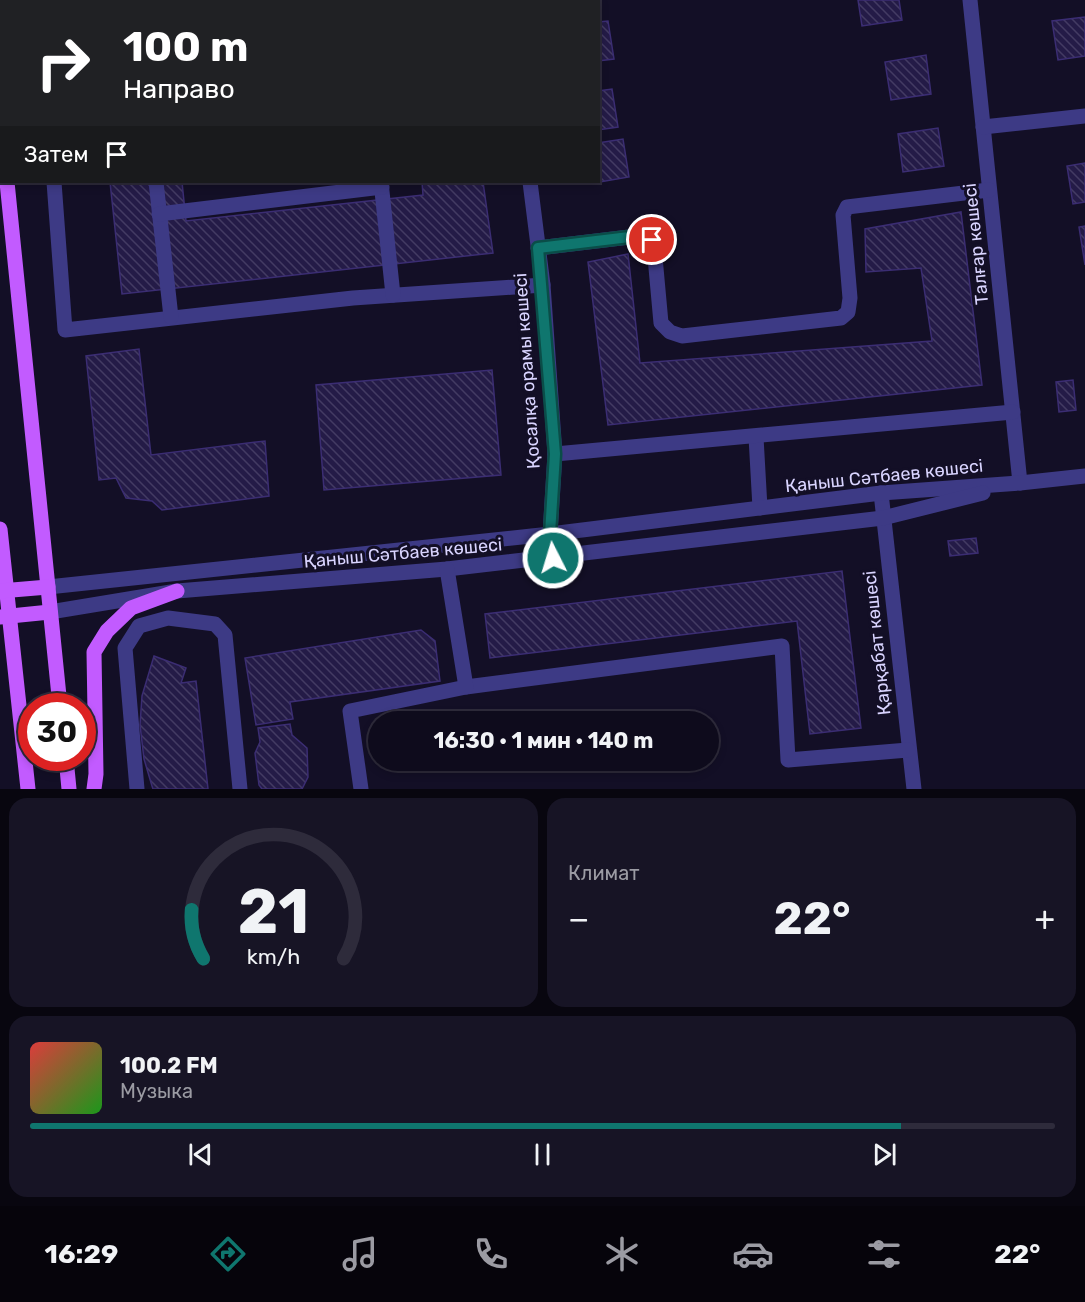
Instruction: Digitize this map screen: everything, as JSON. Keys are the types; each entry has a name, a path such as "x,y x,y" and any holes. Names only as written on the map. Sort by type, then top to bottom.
{"main road":[{"path":"7,183 59,693"},
{"path":"0,529 4,617 28,789"},
{"name":"Қаныш Сәтбаев көшесі","path":"3,591 48,587"},
{"path":"94,789 96,774 94,652 107,631 131,608 177,591"},
{"name":"Қаныш Сәтбаев көшесі","path":"4,617 50,612"},
{"path":"67,771 69,789"}],"street":[{"name":"Талғар көшесі","path":"970,0 1020,483"},
{"path":"983,127 1085,116"},
{"path":"54,183 65,330 171,317 393,296 543,285"},
{"path":"156,183 171,317"},
{"name":"Қосалқа орамы көшесі","path":"530,183 543,285 555,454 550,534 553,558"},
{"path":"159,214 381,184 393,296"},
{"path":"538,248 646,235 654,246 661,323 670,332 682,336 829,320 841,318 848,312 843,215 847,207 990,190"},
{"path":"555,454 1013,412"},
{"path":"756,437 759,508"},
{"name":"Қаныш Сәтбаев көшесі","path":"48,587 550,534 881,492 1020,483 1085,476"},
{"name":"Қаныш Сәтбаев көшесі","path":"50,612 177,591 447,569 883,518 1020,483"},
{"name":"Қарқабат көшесі","path":"881,492 914,789"},
{"path":"447,569 466,687"},
{"path":"137,789 126,648 139,626 168,618 215,624 225,635 240,789"},
{"path":"361,789 350,711 466,687 782,646 788,760 908,750"}],"building":[{"path":"858,0 899,0 902,20 862,26"},
{"path":"1085,17 1085,56 1058,60 1052,21"},
{"path":"608,21 614,59 600,61 600,22"},
{"path":"926,55 931,94 891,100 885,62"},
{"path":"612,89 618,127 600,130 600,91"},
{"path":"938,128 944,166 903,172 898,134"},
{"path":"623,139 629,177 600,182 600,143"},
{"path":"1085,163 1085,202 1073,204 1067,166"},
{"path":"110,183 182,183 186,221 423,195 422,183 483,183 493,253 122,294"},
{"path":"961,212 982,385 608,425 588,262 628,254 640,363 932,341 921,268 866,272 865,229"},
{"path":"1085,226 1085,265 1079,227"},
{"path":"139,349 151,455 265,441 269,496 162,510 152,501 126,498 116,478 99,480 86,356"},
{"path":"492,370 501,475 324,490 316,385"},
{"path":"1073,380 1076,410 1059,412 1056,382"},
{"path":"976,538 978,553 950,556 948,541"},
{"path":"842,571 861,728 810,734 797,621 490,658 485,614"},
{"path":"421,630 435,641 440,681 290,702 293,719 256,725 245,658"},
{"path":"154,656 186,668 181,683 196,681 208,789 153,789 144,759 140,725 142,696"},
{"path":"290,724 292,735 307,748 308,777 302,789 262,789 259,785 255,753 260,742 258,728"}],"route":[{"path":"553,558 550,534 555,454 543,285 538,248 646,235 652,240"}]}
